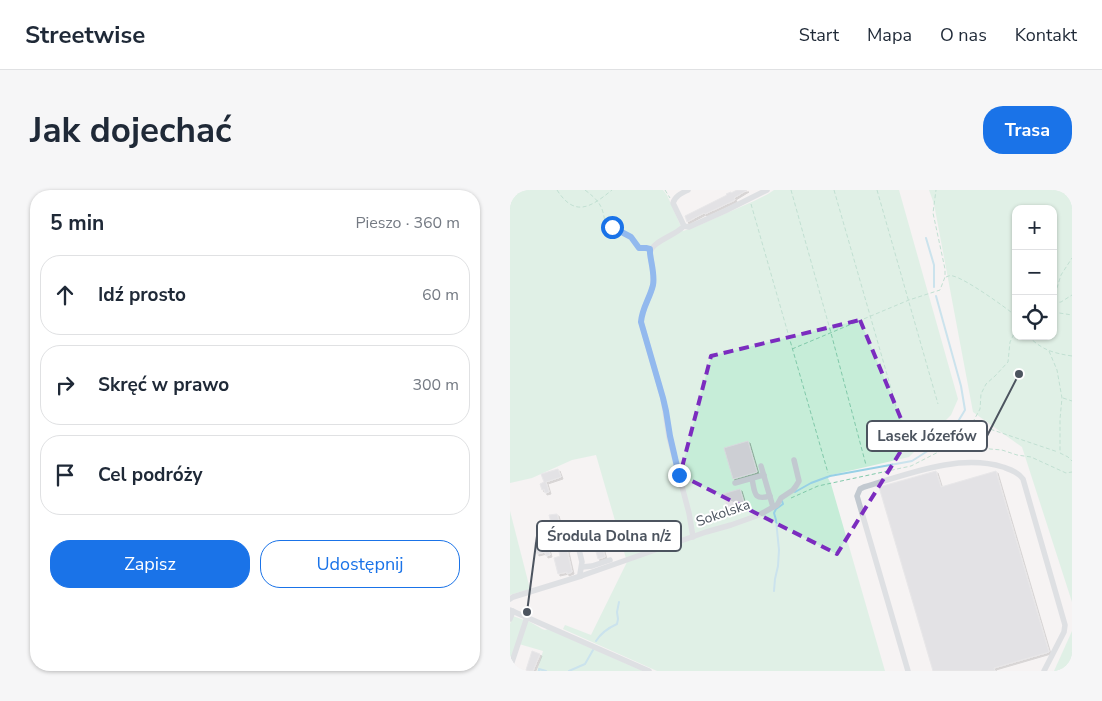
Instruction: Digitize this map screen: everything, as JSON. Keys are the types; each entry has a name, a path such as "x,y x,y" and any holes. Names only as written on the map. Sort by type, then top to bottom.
{"street":[{"path":"684,226 674,205 674,200 677,196 688,190"},
{"path":"693,537 663,398 642,327 642,312 654,281 650,249 684,226 694,225 767,190"},
{"name":"Sokolska","path":"510,599 753,517 777,505 781,498 796,486 798,481 794,460"},
{"path":"908,671 857,496 860,489 864,487 929,468 966,463 997,465 1017,472 1023,479 1066,624 1064,632 1044,671"},
{"path":"761,466 773,507"},
{"path":"735,483 764,475"},
{"path":"752,479 759,498 770,496"},
{"path":"575,533 582,562 581,576"},
{"path":"582,567 610,560"},
{"path":"510,619 512,611 649,671"},
{"path":"510,668 527,617"}],"path":[{"path":"557,190 569,204 579,208 589,205 612,190"},
{"path":"585,190 598,200 605,223 631,237 639,248 650,249"},
{"path":"665,190 671,199 674,200"},
{"path":"791,190 866,465"},
{"path":"834,190 907,444"},
{"path":"877,190 938,404"},
{"path":"792,349 909,300 940,290 945,277 945,269 933,213 936,190"},
{"path":"749,199 828,473"},
{"path":"1057,287 1060,274 1072,258"},
{"path":"945,277 952,275 962,280 1012,313"},
{"path":"1057,302 1072,295"},
{"path":"1057,313 1072,315"},
{"path":"789,499 818,486 911,466 956,443 980,409 981,394 986,384 1008,362 1012,338"},
{"path":"1032,340 1049,351 1072,356"},
{"path":"1049,351 1057,370 1062,398 1060,453"},
{"path":"1062,398 1072,401"},
{"path":"971,423 1060,453 1072,461"},
{"path":"956,443 1002,450 1031,457 1066,473 1072,472"}],"highlighted area":[{"path":"860,320 909,438 837,554 680,475 711,356"}],"green space":[{"path":"510,190 663,190 683,231 754,201 774,190 899,190 958,399 951,415 909,457 827,476 831,484 885,671 657,671 563,629 565,625 591,635 627,562 596,455 572,460 532,478 510,483"},
{"path":"929,190 1072,190 1072,602 1022,447 973,412 934,204"},
{"path":"510,511 530,589 510,595"},
{"path":"513,616 524,620 510,663 510,624"},
{"path":"528,621 643,671 537,671 543,651 519,644"},
{"path":"1072,631 1072,671 1054,671"}],"building":[{"path":"737,190 747,190 734,198 735,200 687,222 685,216"},
{"path":"748,441 757,472 733,479 724,448"},
{"path":"558,469 561,477 546,482 549,492 545,493 540,484 544,482 541,474"},
{"path":"936,471 941,487 996,471 1049,652 994,668 995,671 933,671 879,487"},
{"path":"740,489 746,509 728,513 723,494"},
{"path":"557,514 566,546 571,545 572,549 567,550 572,572 567,574 567,572 558,574 554,558 560,556 556,539 559,538 556,529 553,530 549,515"},
{"path":"546,540 550,555 546,556 545,552 537,554 534,543"},
{"path":"602,546 605,557 598,559 595,548"},
{"path":"532,651 540,654 533,671 529,671 526,670"}],"waterway":[{"path":"926,238 934,265 934,287"},
{"path":"795,492 811,483 830,476 912,461 948,438 965,410 961,386 936,296"},
{"path":"774,591 779,550 774,513 783,504 782,501"},
{"path":"596,641 605,631 617,624 619,602"},
{"path":"569,671 585,664 593,650"},
{"path":"539,671 539,669 546,671"}],"place":[{"name":"Lasek Józefów","path":"1019,374"},
{"name":"Środula Dolna n/ż","path":"527,612"}],"route":[{"path":"612,227 631,237 639,248 650,249 654,281 642,312 641,322 663,398 679,475"}]}
